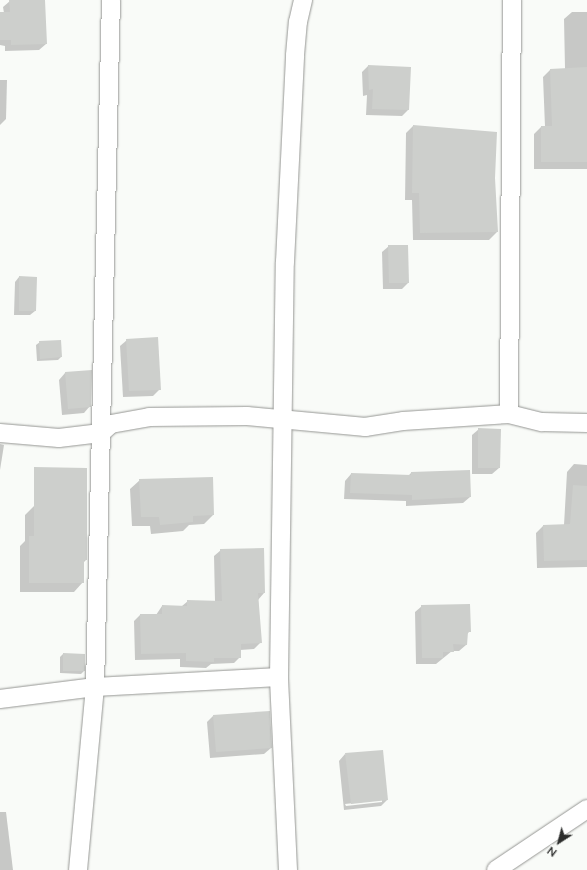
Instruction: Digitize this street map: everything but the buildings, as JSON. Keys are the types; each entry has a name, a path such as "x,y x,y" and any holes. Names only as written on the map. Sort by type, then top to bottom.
{"street":[{"path":"78,870 95,687 112,0"},
{"path":"288,870 279,677 284,420 285,262 295,55 298,22 303,0"},
{"path":"509,414 512,0"},
{"path":"0,432 59,438 101,433 111,424 148,417 247,416 284,420 310,420 365,427 509,414 542,422 587,423"},
{"path":"0,699 95,687 279,677"},
{"path":"496,870 587,809"}]}
